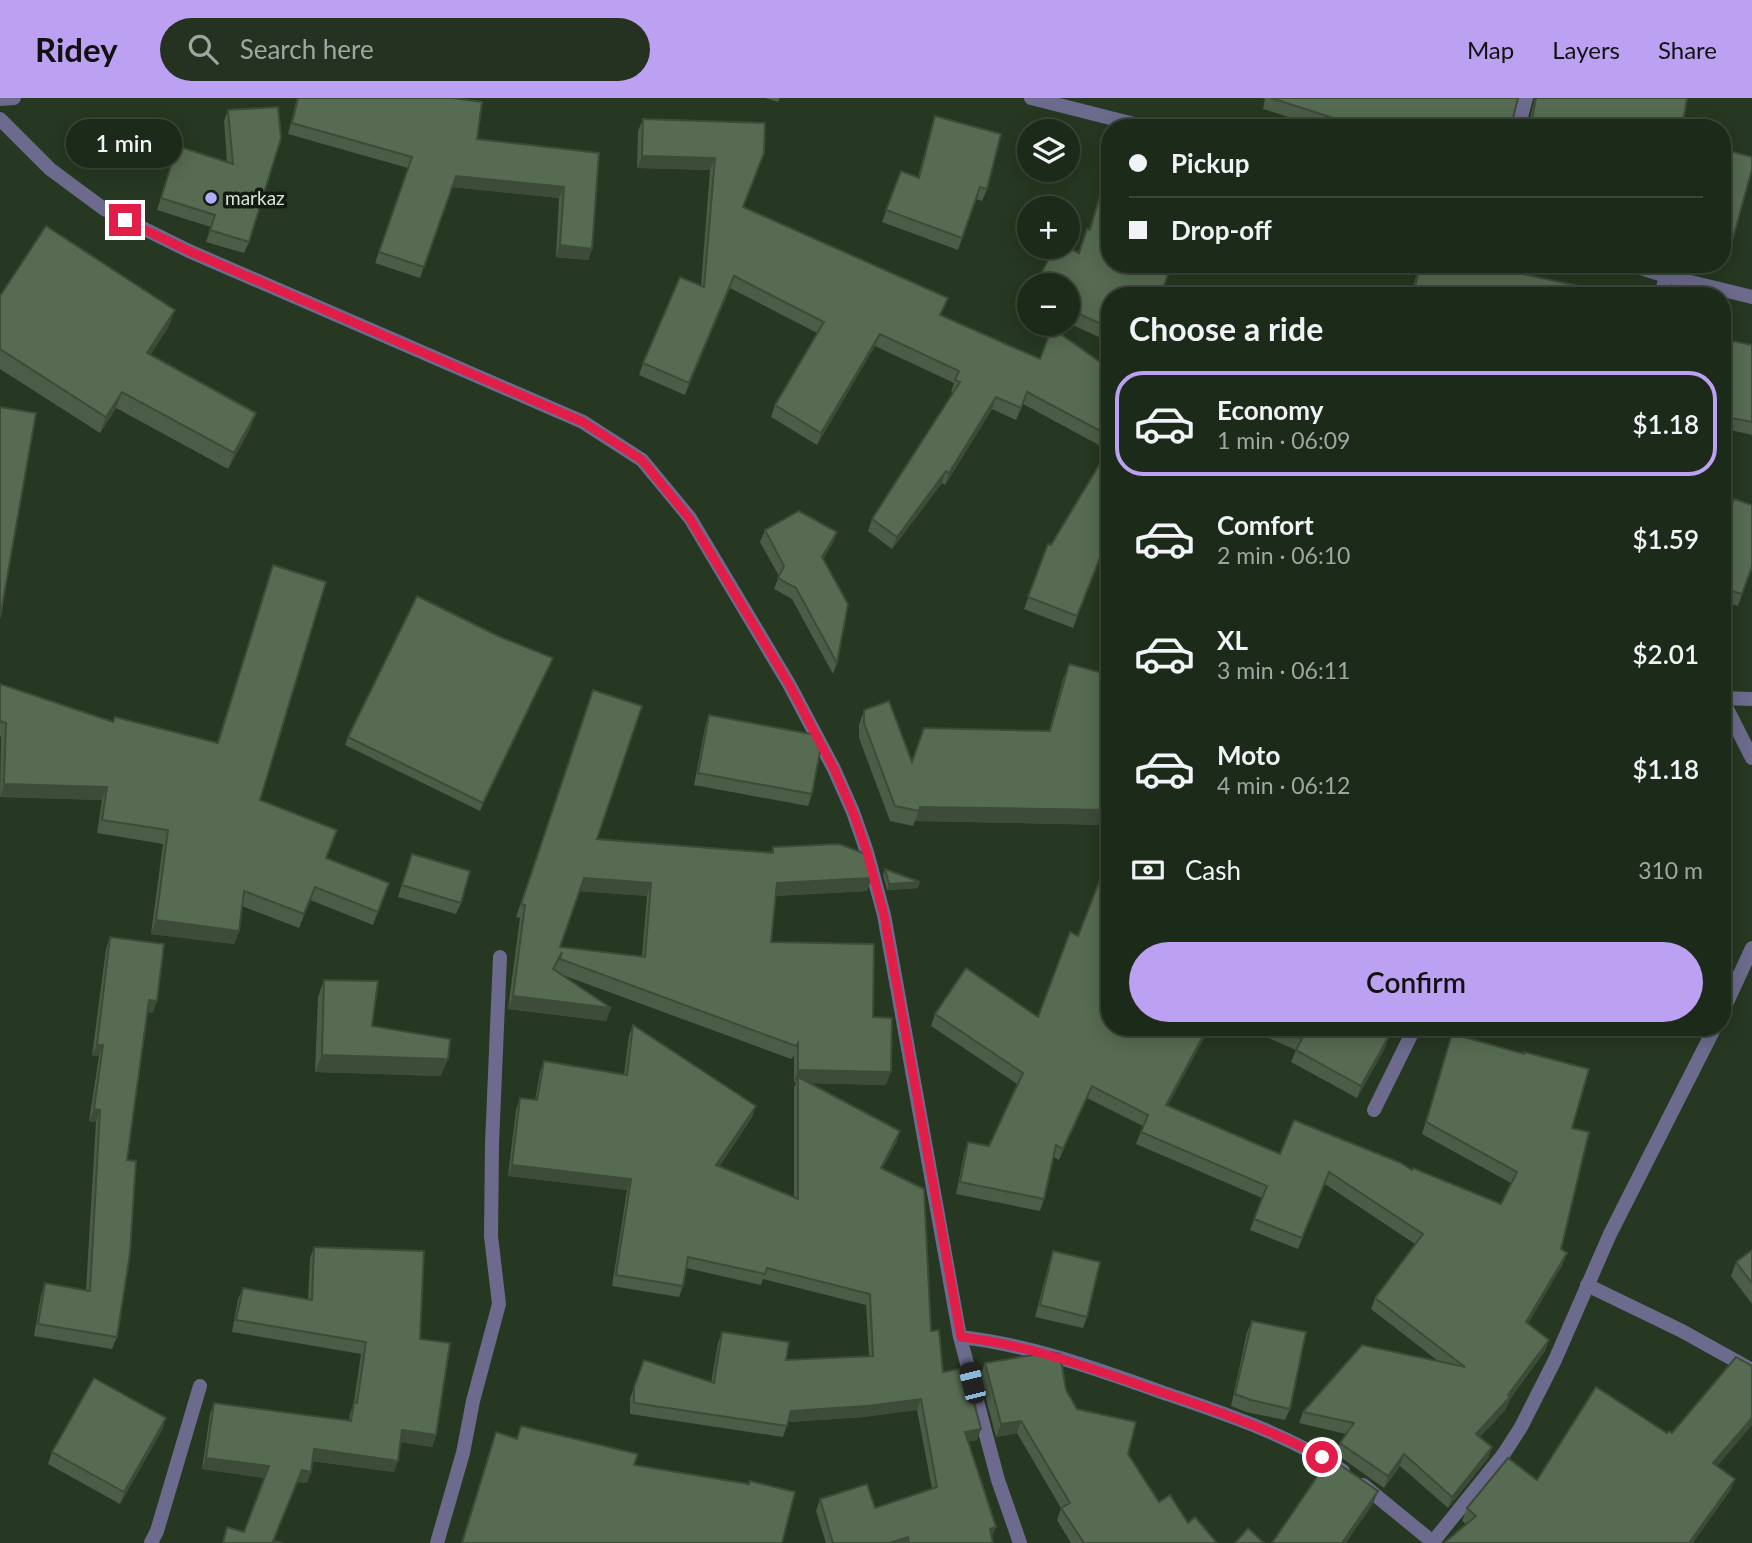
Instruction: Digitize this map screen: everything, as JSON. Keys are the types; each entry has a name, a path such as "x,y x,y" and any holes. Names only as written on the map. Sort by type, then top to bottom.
{"street":[{"path":"0,99 14,98"},
{"path":"1031,98 1114,119"},
{"path":"1520,119 1526,98"},
{"path":"0,119 50,169 104,209 189,251 583,422 642,460 690,519 789,684 834,769 867,852 884,915 961,1337 998,1480 1020,1543"},
{"path":"1657,273 1711,287"},
{"path":"1663,287 1666,276"},
{"path":"1731,292 1752,297"},
{"path":"1731,699 1752,699"},
{"path":"1731,717 1752,758"},
{"path":"1731,994 1752,948"},
{"path":"437,1543 463,1453 473,1401 499,1304 491,1236 500,957"},
{"path":"1374,1110 1411,1036"},
{"path":"961,1337 991,1340 1051,1356 1213,1410 1294,1442 1357,1480 1433,1543 1503,1455 1521,1427 1555,1360 1610,1234 1710,1036"},
{"path":"1587,1285 1682,1331 1752,1370"},
{"path":"151,1543 158,1531 200,1386"}],"building":[{"path":"298,98 452,98 482,102 477,139 599,153 592,249 560,245 564,187 456,176 424,267 379,252 412,157 292,123"},
{"path":"1271,98 1518,98 1514,119 1333,118"},
{"path":"1536,98 1687,98 1684,119 1532,119"},
{"path":"278,107 281,138 249,242 210,230 215,215 161,198 177,146 233,164 228,110"},
{"path":"935,116 1001,134 987,189 980,187 962,238 886,210 901,171 919,178"},
{"path":"643,119 765,123 764,153 743,207 948,298 940,315 1040,359 1049,336 1063,336 1101,363 1101,431 1027,392 1021,408 996,397 949,473 946,471 897,537 872,519 960,382 955,380 959,371 880,334 821,433 775,405 824,322 734,276 689,383 643,363 680,277 704,287 715,158 642,156"},
{"path":"1731,151 1752,157 1752,169 1733,238"},
{"path":"1101,193 1101,273 1169,273 1163,287 1101,287 1101,324 1080,314 1080,273 1042,272 1049,259 1080,259 1087,229 1090,230"},
{"path":"46,226 175,310 147,353 256,413 234,453 122,392 106,417 0,349 0,296"},
{"path":"1418,273 1518,273 1584,287 1415,287"},
{"path":"1731,341 1752,345 1752,422 1731,418"},
{"path":"0,407 36,413 0,618"},
{"path":"1101,462 1101,555 1077,616 1028,597 1048,544 1051,545"},
{"path":"1734,499 1752,505 1752,566 1742,594 1731,591 1731,507"},
{"path":"799,511 837,532 822,557 848,604 837,663 796,588 778,578 784,566 765,530"},
{"path":"273,565 326,582 260,800 337,830 326,858 389,883 378,912 315,887 304,914 244,891 239,931 156,920 168,830 102,820 107,787 4,784 6,723 0,721 0,684 113,722 115,717 218,743"},
{"path":"417,596 498,636 553,658 483,803 348,737"},
{"path":"1069,664 1101,673 1101,810 920,807 919,811 895,806 864,723 864,710 889,701 912,762 924,728 1050,731"},
{"path":"593,690 642,706 597,839 773,853 773,847 839,844 866,854 872,878 777,883 771,942 874,944 873,1017 892,1018 891,1072 798,1070 798,1043 796,1046 560,959 562,952 553,969 611,1008 513,996 525,905 521,904","holes":["584,878 651,883 645,957 560,947"]},
{"path":"709,715 816,735 821,746 812,794 698,773"},
{"path":"412,854 470,871 461,903 402,885"},
{"path":"885,869 920,882 889,884"},
{"path":"1101,877 1101,1036 1203,1036 1166,1105 1280,1154 1294,1120 1501,1204 1517,1172 1426,1122 1451,1037 1464,1037 1589,1069 1572,1128 1589,1132 1561,1249 1567,1253 1526,1322 1549,1340 1508,1395 1510,1397 1476,1434 1492,1447 1452,1497 1404,1454 1388,1476 1340,1443 1354,1423 1303,1412 1362,1345 1465,1367 1375,1298 1423,1234 1329,1172 1302,1238 1254,1219 1267,1186 1141,1132 1148,1115 1092,1086 1063,1149 1056,1145 1044,1199 960,1182 968,1142 989,1146 1023,1073 935,1014 966,968 1038,1017 1070,932 1078,936"},
{"path":"110,937 164,944 157,1001 149,1000 127,1160 136,1161 130,1253 117,1337 38,1324 45,1283 90,1291 100,1110 94,1109 103,1045 97,1045"},
{"path":"324,980 378,981 372,1026 450,1039 448,1059 322,1055"},
{"path":"633,1025 756,1106 716,1165 798,1199 798,1077 900,1131 881,1168 924,1189 931,1331 939,1330 943,1372 965,1368 981,1429 965,1432 996,1527 990,1529 993,1543 909,1543 908,1537 889,1543 833,1543 820,1499 867,1484 875,1508 937,1487 921,1399 791,1411 787,1426 634,1403 634,1387 644,1360 714,1383 722,1332 789,1342 786,1360 873,1356 870,1294 767,1268 765,1274 688,1257 683,1286 616,1275 631,1179 512,1165 520,1098 537,1100 544,1061 627,1075"},
{"path":"1295,1036 1389,1036 1361,1086 1296,1050 1302,1039"},
{"path":"314,1247 424,1251 420,1339 450,1343 436,1435 402,1430 398,1461 314,1449 311,1472 302,1470 273,1541 283,1543 223,1543 227,1527 244,1532 269,1466 206,1458 214,1403 351,1421 354,1402 357,1403 366,1342 236,1320 243,1288 312,1300"},
{"path":"1752,1250 1752,1283 1736,1262"},
{"path":"1053,1251 1100,1262 1087,1317 1040,1305"},
{"path":"1252,1321 1306,1332 1290,1409 1235,1394"},
{"path":"1051,1352 1060,1354 1066,1390 1077,1409 1136,1422 1128,1454 1159,1502 1170,1495 1188,1523 1195,1517 1217,1543 1084,1543 1061,1508 1070,1503 1021,1421 1001,1424 985,1363"},
{"path":"1736,1357 1752,1366 1752,1418 1713,1463 1735,1479 1689,1543 1444,1543 1476,1516 1467,1508 1508,1458 1537,1480 1596,1387 1667,1433 1672,1433"},
{"path":"94,1378 166,1418 124,1492 52,1452"},
{"path":"521,1426 638,1454 634,1465 749,1484 750,1481 795,1492 782,1543 462,1543 496,1432 517,1439"},
{"path":"1330,1458 1378,1491 1342,1543 1272,1543"},
{"path":"1248,1528 1264,1543 1235,1543"}],"place":[{"name":"markaz","path":"211,198"}],"route":[{"path":"125,220 189,251 583,422 642,460 690,519 789,684 834,769 853,812 884,915 961,1337 1021,1347 1081,1365 1257,1427 1322,1457"}]}
